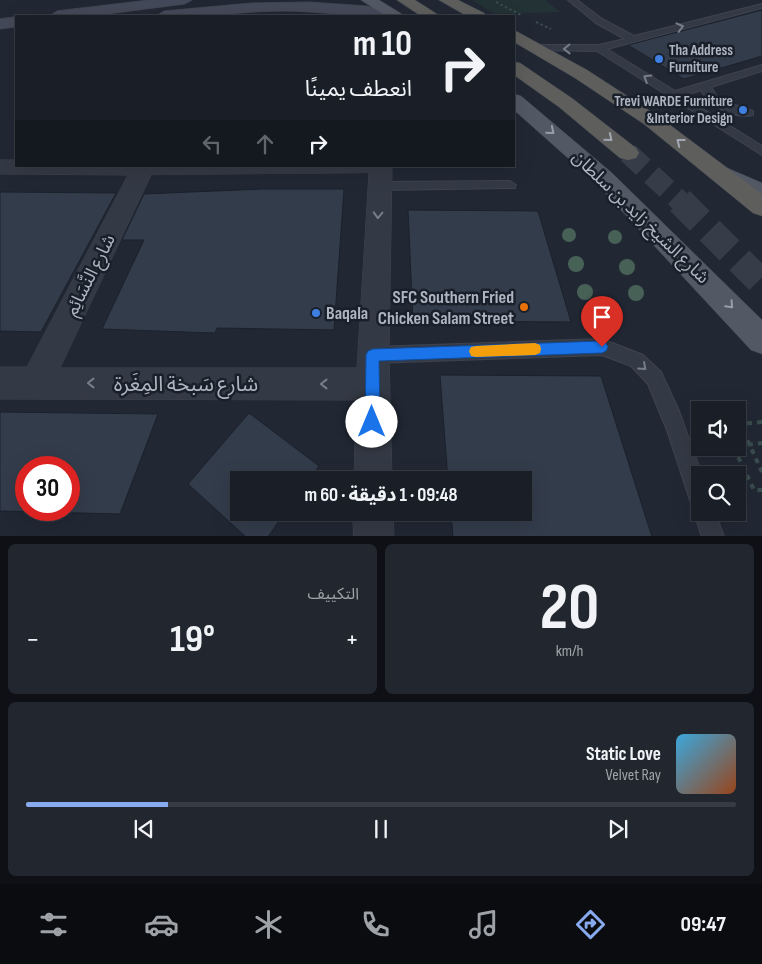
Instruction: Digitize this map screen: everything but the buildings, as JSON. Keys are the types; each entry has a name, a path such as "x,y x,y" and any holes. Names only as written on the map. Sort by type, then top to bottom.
{"highway":[{"path":"404,0 430,15"},
{"path":"450,1 477,15"},
{"path":"515,37 582,74 651,120 762,207"},
{"path":"515,68 566,102 628,153"}],"main road":[{"path":"63,15 141,3 185,0"},
{"path":"260,4 283,0"},
{"path":"368,0 394,15"},
{"path":"172,15 294,1 328,2 358,6 392,15"},
{"path":"0,24 15,22"},
{"path":"0,37 15,35"},
{"name":"شارع الشيخ زايد بن سلطان","path":"515,101 611,184 762,340"},
{"path":"718,172 762,192"}],"street":[{"path":"0,167 144,167 380,176 373,370 372,471"},
{"name":"شارع النَّسَائِم","path":"36,383 144,167"},
{"name":"شارع سَبخة المِغَرة","path":"0,383 373,370"},
{"path":"373,521 374,536"}],"lane":[{"path":"572,0 599,21 632,39"},
{"path":"536,48 599,48 762,6"},
{"path":"599,21 599,48"},
{"path":"599,48 762,151"},
{"path":"673,95 762,68"},
{"path":"705,85 706,95 713,101 749,113"},
{"path":"721,125 762,108"},
{"path":"380,176 510,185"},
{"path":"373,370 602,347 626,354 647,368 661,390 691,475"},
{"path":"707,521 713,536"}],"path":[{"path":"493,0 526,18"},
{"path":"534,22 599,48"},
{"path":"762,422 740,424 762,472"},
{"path":"746,445 762,443"},
{"path":"740,456 754,490 762,490"}],"shaded area":[{"path":"472,0 545,0 560,12 495,14"}],"tunnel":[{"path":"628,153 681,202"},
{"path":"681,202 762,283"}],"slow traffic":[{"path":"476,351 535,349"}],"place":[{"name":"Tha Address Furniture","path":"659,59"},
{"name":"Trevi WARDE Furniture &Interior Design","path":"743,110"},
{"name":"SFC Southern Fried Chicken Salam Street","path":"524,307"},
{"name":"Baqala","path":"316,313"}],"route":[{"path":"372,422 373,355 602,347"}]}
